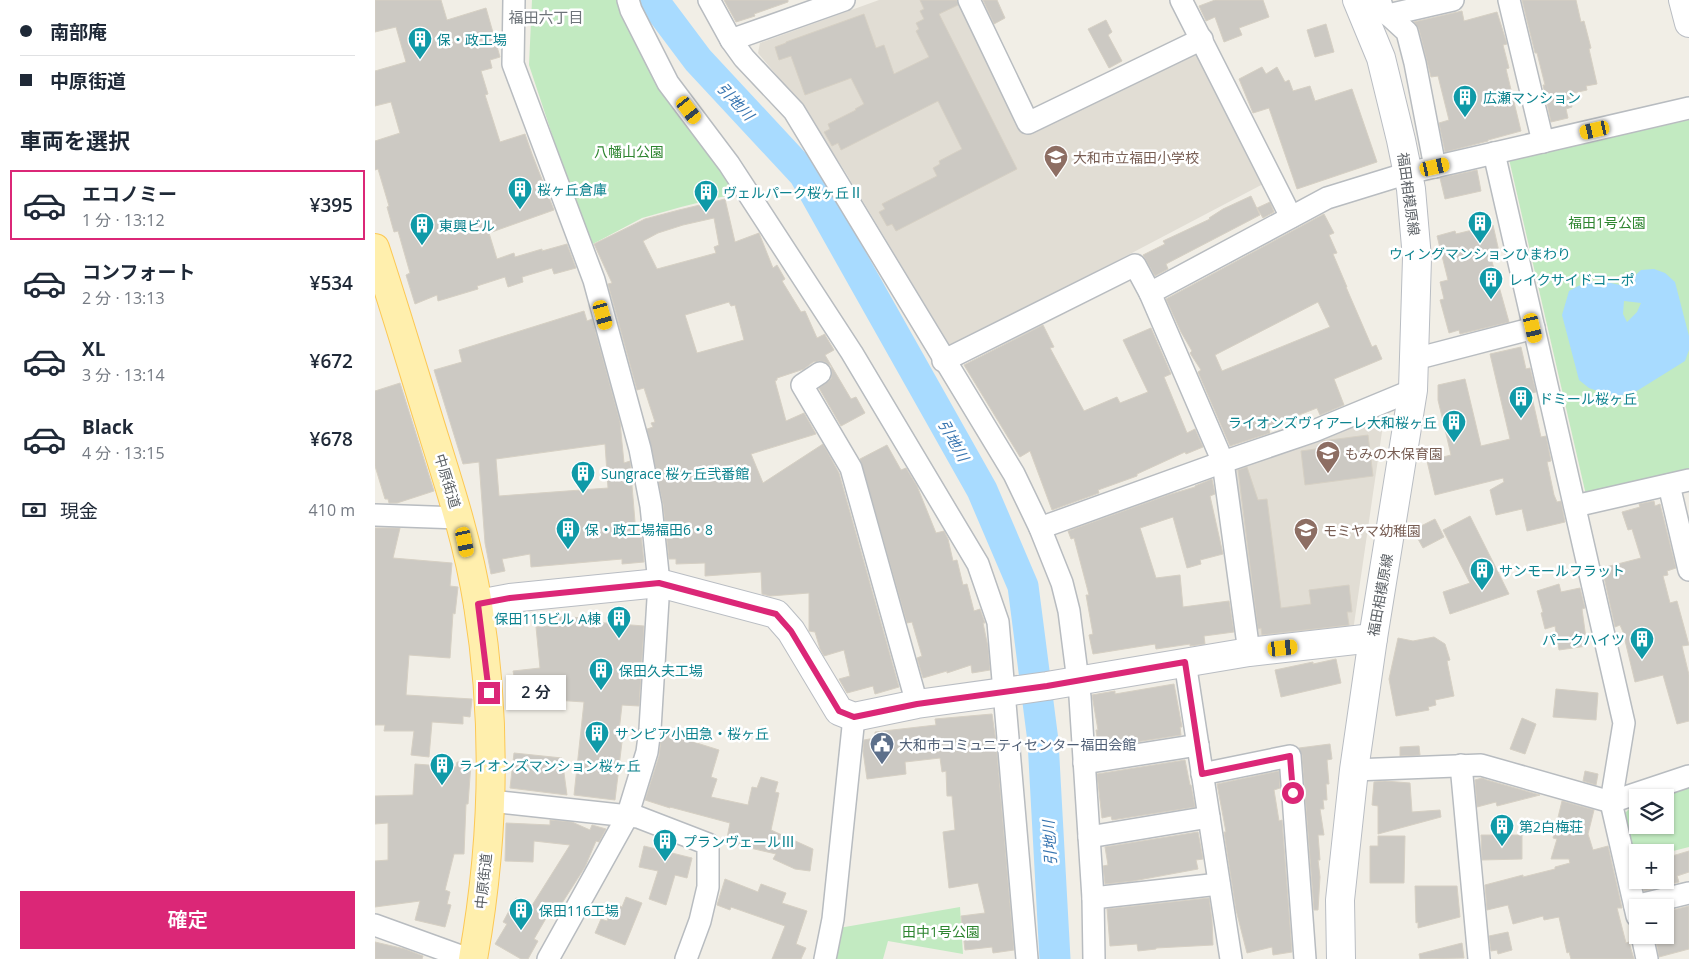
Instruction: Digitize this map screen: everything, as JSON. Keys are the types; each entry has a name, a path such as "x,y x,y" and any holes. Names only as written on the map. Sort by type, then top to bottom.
{"main road":[{"name":"中原街道","path":"375,248 459,518 478,604 490,703 491,801 473,953"}],"street":[{"path":"514,0 513,64 594,280 639,449 651,506 659,583 647,752 627,817 547,959"},
{"path":"628,0 668,83 729,164 852,353 978,564 998,622 1011,691 1027,959"},
{"path":"709,0 731,40 744,58 794,111 943,361 1014,474 1040,528 1063,583 1069,611 1069,682 1084,763 1093,898 1094,959"},
{"path":"731,40 844,0"},
{"path":"969,0 1028,123 1201,39"},
{"path":"1181,0 1291,217"},
{"name":"福田相模原線","path":"1341,959 1340,900 1354,770 1413,390 1417,258 1408,173 1381,58 1357,0"},
{"path":"1384,7 1453,0"},
{"path":"1509,0 1543,142"},
{"path":"1683,0 1689,23"},
{"path":"1384,7 1407,32 1415,63 1435,167"},
{"path":"1151,293 1327,198 1408,173 1689,108"},
{"path":"1494,153 1624,723 1611,802 1633,899"},
{"path":"943,361 1135,265 1151,293 1223,462 1249,652"},
{"path":"1415,359 1533,328"},
{"path":"820,373 802,386 851,468 917,704"},
{"path":"1040,528 1314,431 1413,390"},
{"path":"1575,506 1679,482 1689,570"},
{"path":"375,516 459,518"},
{"path":"478,604 510,598 659,583 776,614 791,631 839,711 854,717 917,704 1069,682 1249,652 1373,638"},
{"path":"1185,662 1231,959"},
{"path":"825,959 833,919 854,717"},
{"path":"1084,763 1198,745"},
{"path":"1202,774 1290,756 1305,959"},
{"path":"1461,765 1479,959"},
{"path":"1354,770 1481,765 1611,802 1689,776"},
{"path":"491,801 638,817 708,844 708,887 701,921 686,959"},
{"path":"1089,836 1209,817"},
{"path":"1093,898 1219,884"},
{"path":"1671,899 1689,893"},
{"path":"375,926 473,953"},
{"path":"1644,944 1647,959"}],"shaded area":[{"name":"大和市立福田小学校","path":"879,0 959,0 1019,130 1028,134 1186,53 1200,55 1265,183 951,348 846,173 804,108 758,53 760,43"},
{"name":"モミヤマ幼稚園","path":"1385,411 1353,631 1258,641 1235,467"}],"green space":[{"name":"八幡山公園","path":"532,0 618,0 743,194 721,197 642,218 589,246 529,65"},
{"name":"福田1号公園","path":"1689,120 1689,474 1586,495 1509,159"},
{"path":"1689,787 1689,847 1674,851 1674,844 1629,845 1622,816 1629,809 1629,834 1674,834 1674,792"},
{"name":"田中1号公園","path":"960,907 963,954 888,941 883,959 833,959 839,928"}],"water":[{"path":"1654,269 1665,273 1675,282 1689,336 1689,350 1685,361 1632,394 1612,396 1589,388 1579,380 1562,315 1569,291 1584,283 1596,281 1624,286 1641,270","holes":["1624,301 1641,303 1637,312 1627,322 1623,314"]}],"building":[{"path":"375,0 441,0 447,20 486,8 500,57 490,60 492,68 481,71 488,94 485,95 500,142 525,134 554,210 489,233 497,259 514,253 515,257 567,244 576,268 554,274 552,268 522,277 523,282 508,287 505,277 477,286 478,289 438,301 437,295 415,304 406,275 410,273 398,231 394,232 387,207 389,206 378,169 375,170 375,141 400,133 391,102 375,106 375,71 406,62 396,27 375,32"},
{"path":"724,0 788,0 788,2 736,22"},
{"path":"920,0 957,0 958,5 939,14 1017,169 896,231 892,224 887,226 879,212 885,209 882,204 937,176 933,168 940,164 939,161 962,149 938,101 841,150 838,143 832,146 824,132 830,129 828,124 864,104 851,78 805,95 791,56 779,60 775,47 864,14 876,48 884,45 894,74 929,57 916,31 919,29 916,23 924,19 920,11 924,9"},
{"path":"983,0 997,0 1005,18 994,24"},
{"path":"1215,0 1263,0 1269,17 1239,28 1242,35 1224,42 1215,17 1206,21 1199,6"},
{"path":"1522,0 1576,0 1581,22 1584,21 1591,48 1589,49 1597,84 1586,86 1587,90 1569,94 1572,107 1566,109 1568,118 1551,122 1543,85 1545,85"},
{"path":"1462,11 1464,21 1497,12 1507,44 1503,45 1509,68 1506,69 1521,131 1445,152 1439,123 1449,120 1438,76 1431,77 1419,29 1414,22"},
{"path":"1106,20 1112,32 1108,35 1122,61 1109,68 1088,29"},
{"path":"1326,24 1334,52 1315,57 1307,30"},
{"path":"1262,67 1266,74 1277,67 1285,82 1289,80 1293,91 1310,86 1315,101 1352,89 1377,162 1297,189 1269,108 1253,113 1239,79"},
{"path":"1477,170 1481,191 1445,199 1440,178"},
{"path":"1251,196 1260,215 1166,264 1168,269 1155,276 1143,255 1165,244 1163,241 1210,219 1223,209"},
{"path":"725,199 735,242 759,233 773,268 777,265 785,279 782,281 801,312 805,311 817,338 825,334 834,350 825,355 851,399 856,397 865,413 841,426 819,388 831,379 831,366 825,362 813,362 804,369 777,378 775,381 786,421 804,413 816,434 751,454 763,483 823,444 839,473 899,687 875,694 873,686 847,693 839,679 850,676 844,650 824,656 815,632 809,631 809,593 770,596 762,594 761,572 705,576 705,563 676,564 676,559 669,559 663,504 647,429 653,427 651,423 655,422 644,388 637,390 608,284 612,283 594,244 645,219","holes":["714,218 719,245 714,247 716,253 657,269 643,241 658,233","729,302 731,306 735,305 744,340 697,353 685,315"]},
{"path":"1270,202 1274,212 1263,218 1257,208"},
{"path":"1324,214 1334,233 1329,235 1337,253 1333,254 1346,287 1372,347 1376,345 1382,359 1334,379 1344,405 1320,415 1317,408 1268,427 1270,433 1230,446 1198,372 1201,370 1190,353 1192,351 1166,299","holes":["1318,302 1330,327 1222,371 1215,355"]},
{"path":"1493,225 1500,256 1491,258 1509,322 1460,334 1459,330 1449,333 1440,300 1444,299 1440,282 1448,280 1437,236 1455,231 1456,234"},
{"path":"584,311 587,321 592,319 620,422 624,463 630,461 636,534 641,534 644,562 622,564 622,559 531,567 530,554 502,559 505,571 491,574 485,543 479,462 463,464 434,370 462,362 459,350","holes":["605,444 608,488 499,496 496,459"]},
{"path":"1043,325 1054,347 1050,348 1084,411 1117,397 1120,403 1148,392 1123,340 1151,328 1171,374 1164,377 1187,433 1195,429 1203,447 1186,454 1185,452 1137,474 1137,476 1098,490 1099,493 1052,510 1030,451 1020,457 964,365"},
{"path":"1521,347 1526,369 1530,368 1536,392 1531,393 1541,437 1546,436 1551,461 1547,462 1554,495 1557,502 1561,501 1565,522 1527,531 1522,509 1496,515 1490,490 1504,482 1503,478 1435,495 1427,461 1451,455 1438,400 1438,385 1465,379 1481,446 1510,439 1490,354"},
{"path":"400,383 434,491 397,503 389,503 388,499 385,499 375,466 375,391"},
{"path":"1368,435 1373,476 1305,485 1301,451 1323,448 1322,441"},
{"path":"887,445 901,470 906,468 917,486 936,533 944,531 948,539 953,561 957,560 963,585 967,584 974,611 980,609 985,623 983,623 990,670 972,673 971,665 923,678 917,658 922,656 912,622 907,623 860,459"},
{"path":"1247,467 1258,500 1267,499 1281,608 1311,604 1309,590 1349,585 1352,612 1347,612 1349,625 1262,635 1261,628 1258,629 1238,470"},
{"path":"1212,479 1215,494 1210,496 1223,554 1200,560 1201,564 1187,568 1173,517 1140,528 1156,578 1180,575 1183,607 1229,601 1234,632 1204,636 1205,644 1190,646 1190,644 1156,649 1155,644 1093,654 1089,635 1093,634 1086,595 1089,595 1074,538 1071,539 1068,531 1195,487"},
{"path":"1654,501 1655,506 1660,504 1676,568 1667,571 1668,575 1663,576 1670,603 1677,601 1689,645 1682,646 1689,675 1689,721 1677,724 1663,675 1635,682 1623,632 1620,625 1615,627 1602,568 1641,558 1632,529 1628,530 1622,512 1640,507 1639,504"},
{"path":"1470,516 1509,594 1450,614 1443,592 1470,583 1443,530"},
{"path":"1435,519 1444,537 1423,548 1413,530"},
{"path":"375,528 400,528 393,558 452,563 450,586 458,587 455,614 453,613 450,658 409,655 406,695 472,699 470,717 463,716 463,724 432,722 429,757 411,755 414,731 384,731 385,725 375,725"},
{"path":"1559,584 1561,592 1580,588 1585,608 1582,609 1587,646 1559,650 1555,626 1545,629 1541,613 1543,612 1537,591"},
{"path":"559,616 593,619 593,622 644,626 639,706 622,705 618,740 622,742 615,800 574,795 584,702 541,699 538,682 516,686 513,671 540,668 536,627 559,625"},
{"path":"1434,637 1445,644 1450,660 1447,661 1454,696 1435,700 1436,705 1428,707 1429,710 1396,716 1389,679 1398,638 1413,641"},
{"path":"1336,659 1341,683 1281,697 1275,670"},
{"path":"1174,684 1182,727 1180,727 1181,735 1116,745 1120,741 1098,744 1096,730 1098,730 1092,695 1115,691 1115,694"},
{"path":"1556,689 1598,693 1596,720 1553,717"},
{"path":"992,714 1014,950 993,953 992,947 965,950 961,916 985,913 978,883 949,888 943,832 955,830 952,796 947,796 946,771 942,772 940,758 905,762 906,774 867,779 863,751 864,740 875,738 875,732 936,725 935,719"},
{"path":"1522,718 1536,724 1525,754 1510,749"},
{"path":"662,732 719,750 711,777 717,779 711,797 748,805 752,787 757,788 761,777 778,782 775,792 779,793 771,830 813,849 810,871 795,869 773,859 776,854 737,845 738,841 727,838 730,823 645,800 659,756"},
{"path":"1330,744 1332,759 1327,760 1329,784 1326,784 1327,800 1323,800 1324,809 1320,809 1324,835 1318,835 1320,877 1318,910 1314,910 1302,755 1299,748"},
{"path":"1419,746 1420,755 1400,756 1400,747"},
{"path":"514,753 562,758 567,795 510,788"},
{"path":"1185,760 1195,807 1112,820 1111,816 1102,818 1097,774"},
{"path":"457,762 471,763 468,804 466,804 464,854 454,854 445,890 450,892 447,904 451,905 445,927 415,920 420,901 375,907 375,861 388,860 388,823 375,824 375,796 413,795 415,764 456,767"},
{"path":"1279,771 1280,788 1274,790 1279,821 1282,820 1292,952 1273,955 1272,947 1247,953 1236,910 1224,832 1226,832 1217,784"},
{"path":"1585,771 1598,774 1596,785 1583,781"},
{"path":"1482,778 1540,795 1497,806 1496,802 1477,807 1475,780"},
{"path":"1374,782 1410,783 1412,812 1440,810 1441,817 1378,834 1378,806 1372,805"},
{"path":"1562,801 1594,810 1588,834 1593,850 1608,846 1622,908 1617,908 1626,943 1629,942 1634,959 1571,959 1569,952 1567,953 1559,917 1544,920 1543,916 1513,924 1508,905 1487,910 1485,885 1555,869 1555,867 1570,863 1569,859 1551,859 1557,839 1553,838"},
{"path":"550,820 572,822 590,830 592,825 606,829 599,842 596,841 585,867 557,911 552,908 534,939 538,941 528,959 521,959 495,944 507,924 503,922 516,898 531,907 570,845 534,841 533,862 505,861 506,823 550,825"},
{"path":"1198,832 1203,859 1196,860 1198,869 1105,884 1103,866 1108,865 1105,847"},
{"name":"第2白梅荘","path":"1481,835 1522,835 1522,859 1482,860"},
{"path":"1378,836 1405,836 1404,883 1370,883 1370,846 1378,846"},
{"name":"プランヴェールⅢ","path":"644,846 692,858 687,878 675,875 666,905 649,899 658,871 639,867"},
{"path":"1689,851 1689,872 1677,876 1679,882 1674,883 1674,855"},
{"path":"725,879 758,892 761,884 786,893 782,903 807,911 796,944 806,948 801,959 772,959 785,926 731,907 730,910 717,905"},
{"path":"1415,886 1457,886 1460,917 1418,928 1418,922 1416,923"},
{"path":"626,897 642,903 625,945 595,933 601,919 607,921 614,903 622,907"},
{"path":"1209,898 1213,945 1156,948 1138,951 1137,944 1110,946 1107,909"},
{"path":"1689,906 1689,949 1659,957 1657,944 1674,944 1674,910"},
{"path":"1508,932 1512,950 1498,954 1497,950 1491,951 1489,936"},
{"path":"375,942 405,949 423,956 422,959 375,959"},
{"path":"1462,943 1464,958 1420,959 1419,954"}],"waterway":[{"name":"引地川","path":"653,0 698,60 804,174 982,490 1023,586 1043,741 1055,959"}],"place":[{"name":"保・政工場","path":"420,60"},
{"name":"広瀬マンション","path":"1465,118"},
{"name":"大和市立福田小学校","path":"1056,178"},
{"name":"桜ヶ丘倉庫","path":"520,210"},
{"name":"ヴェルパーク桜ヶ丘Ⅱ","path":"706,213"},
{"name":"ウィングマンションひまわり","path":"1480,244"},
{"name":"東興ビル","path":"422,246"},
{"name":"レイクサイドコーポ","path":"1491,300"},
{"name":"ドミール桜ヶ丘","path":"1521,419"},
{"name":"ライオンズヴィアーレ大和桜ヶ丘","path":"1454,443"},
{"name":"もみの木保育園","path":"1328,474"},
{"name":"Sungrace 桜ヶ丘弐番館","path":"583,494"},
{"name":"保・政工場福田6・8","path":"568,550"},
{"name":"モミヤマ幼稚園","path":"1306,551"},
{"name":"サンモールフラット","path":"1482,591"},
{"name":"保田115ビル A棟","path":"619,639"},
{"name":"パークハイツ","path":"1642,660"},
{"name":"保田久夫工場","path":"601,691"},
{"name":"サンピア小田急・桜ヶ丘","path":"597,754"},
{"name":"大和市コミュニティセンター福田会館","path":"882,765"},
{"name":"ライオンズマンション桜ヶ丘","path":"442,786"},
{"name":"第2白梅荘","path":"1502,847"},
{"name":"プランヴェールⅢ","path":"665,862"},
{"name":"保田116工場","path":"521,931"}],"district":[{"name":"福田六丁目","path":"546,17"}],"route":[{"path":"489,693 478,604 510,598 659,583 776,614 791,631 839,711 854,717 917,704 1047,686 1185,662 1202,774 1290,756 1293,793"}]}
